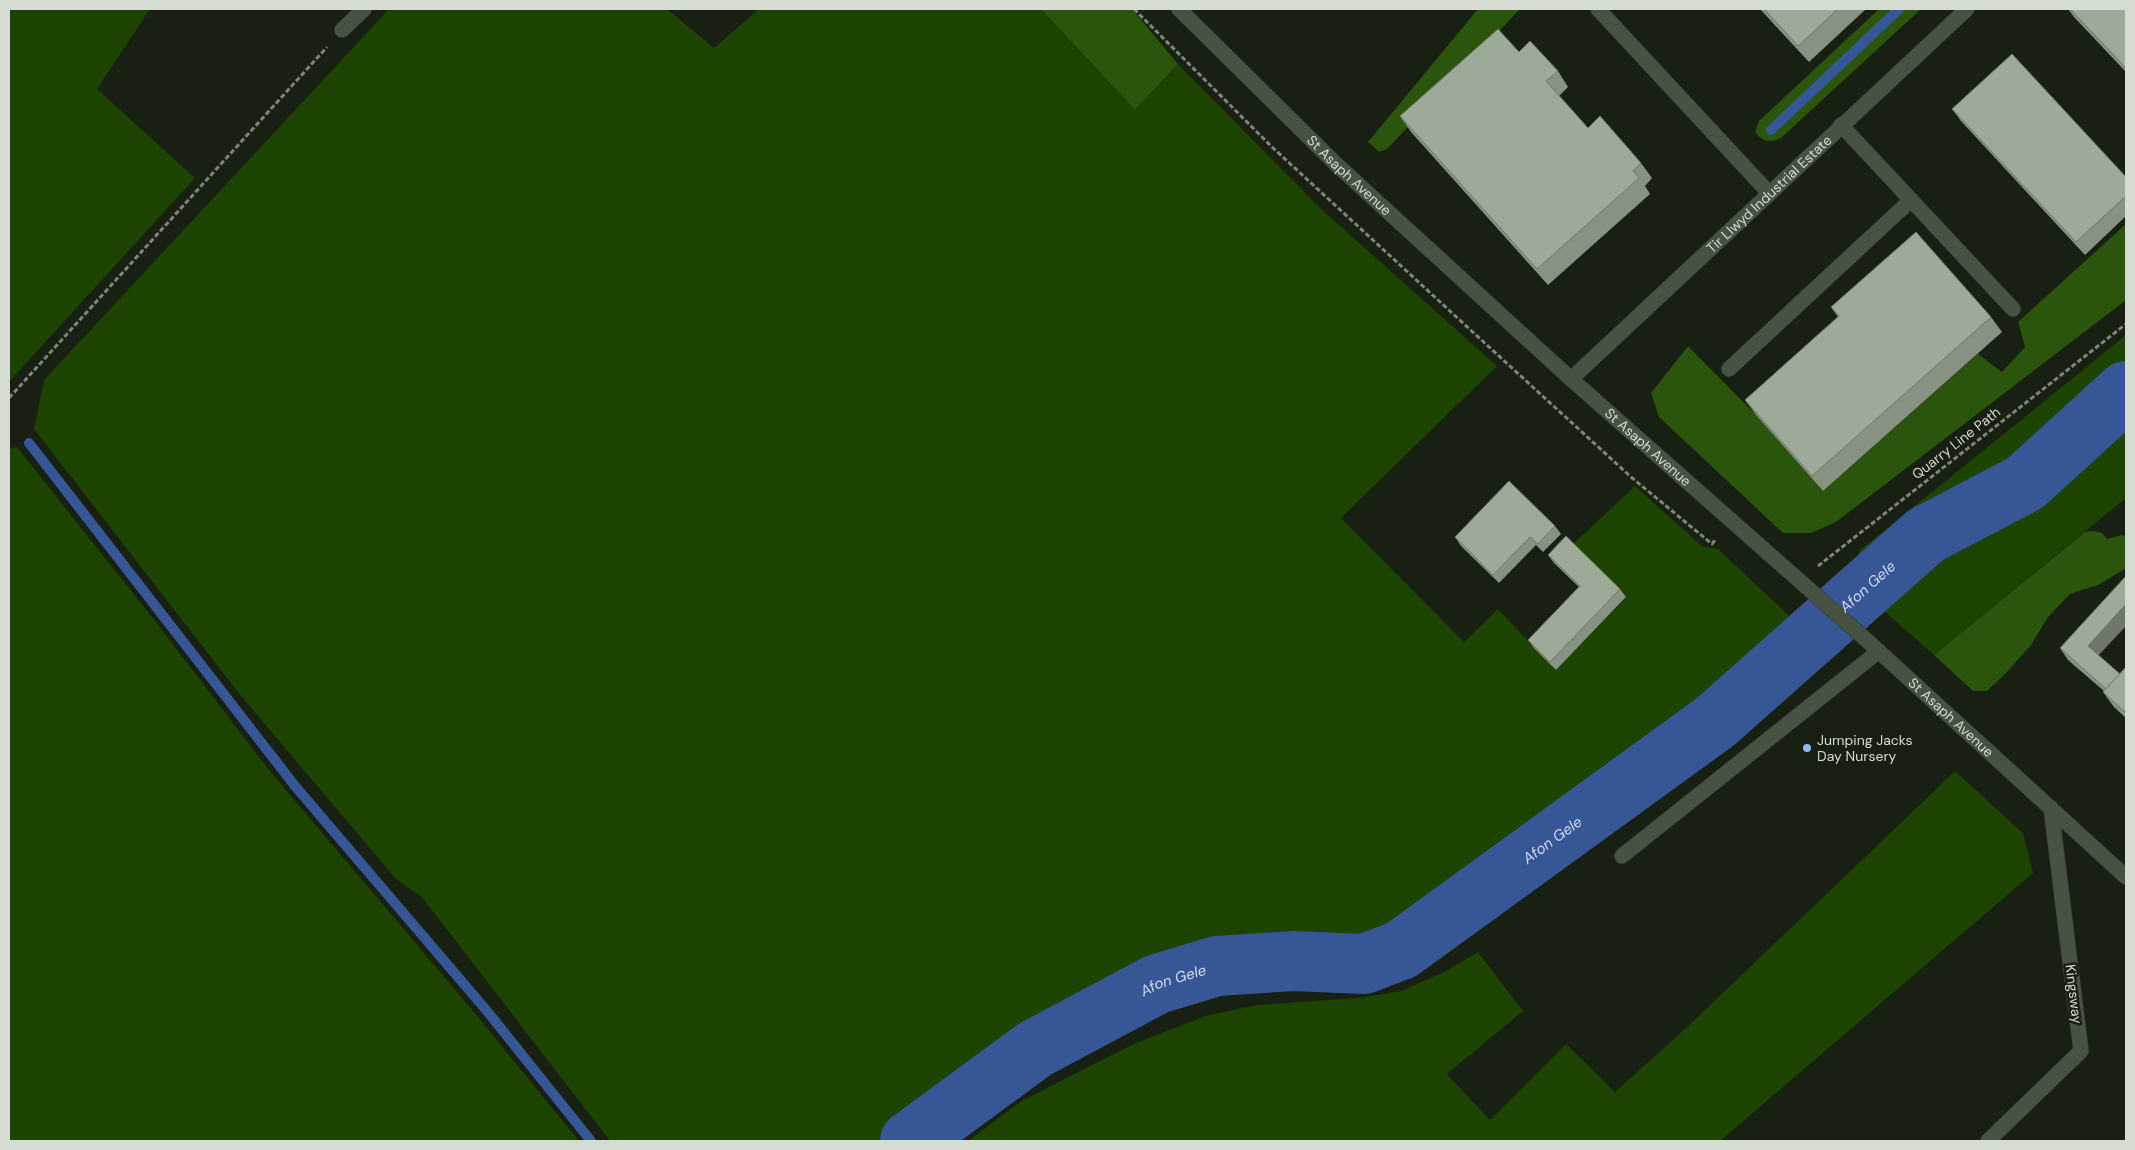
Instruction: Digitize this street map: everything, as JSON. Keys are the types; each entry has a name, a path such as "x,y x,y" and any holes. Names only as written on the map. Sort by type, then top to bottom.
{"street":[{"path":"342,30 364,9"},
{"name":"St Asaph Avenue","path":"1180,9 1337,165 1571,379 1879,651 2126,877"},
{"path":"1598,9 1769,193"},
{"name":"Tir Llwyd Industrial Estate","path":"1571,379 1967,9"},
{"path":"1841,125 2013,309"},
{"path":"1729,369 1911,200"},
{"path":"1622,856 1879,651"},
{"name":"Kingsway","path":"1988,1141 2081,1051 2051,808"}],"path":[{"path":"1134,9 1272,147 1631,478 1712,544 1732,520"},
{"path":"9,398 342,30"},
{"name":"Quarry Line Path","path":"1799,580 2126,324"}],"green space":[{"path":"9,9 150,9 97,89 195,178 9,382"},
{"path":"389,9 667,9 714,48 759,9 1041,9 1135,110 1178,64 1320,208 1497,366 1341,518 1464,642 1498,609 1556,670 1626,598 1572,545 1635,486 1702,546 1718,549 1796,622 1741,687 1710,713 1458,894 1417,926 1391,941 1359,952 1338,950 1250,956 1201,963 1166,975 1074,1021 1023,1050 951,1100 899,1141 610,1141 421,896 396,879 241,696 34,429 44,380"},
{"path":"1041,9 1132,9 1178,64 1135,110"},
{"path":"1478,9 1520,9 1387,149 1379,152 1368,142"},
{"path":"1879,9 1921,9 1781,138 1767,141 1761,138 1755,132 1759,121"},
{"path":"2126,224 2126,300 1836,522 1811,533 1783,533 1659,417 1651,393 1688,346 1756,415 1823,491 1978,354 2002,372 2025,347 2018,322"},
{"path":"2126,335 2126,498 1934,655 1877,605 1856,575 1859,551"},
{"path":"17,447 155,621 269,770 474,1012 579,1141 9,1141 9,449"},
{"path":"2094,531 2102,533 2107,539 2122,535 2126,536 2125,569 2098,585 2070,594 2048,617 2031,645 1987,691 1973,691 1934,655 2085,532"},
{"path":"1955,771 2023,833 2033,873 1720,1141 968,1141 1020,1102 1136,1043 1205,1016 1257,1005 1359,998 1401,991 1446,971 1478,952 1523,1011 1447,1074 1490,1120 1566,1044 1615,1092 1685,1029"}],"building":[{"path":"1764,9 1838,9 1798,46"},
{"path":"2070,9 2126,9 2126,68"},
{"path":"1498,29 1519,52 1530,41 1558,71 1546,81 1588,128 1600,116 1641,163 1633,171 1639,178 1537,269 1400,116"},
{"path":"2012,54 2126,177 2126,196 2076,242 1952,109"},
{"path":"1916,232 1991,317 1812,476 1745,400 1839,316 1831,307"},
{"path":"1509,481 1555,526 1538,544 1530,537 1493,575 1455,537"},
{"path":"1566,536 1620,589 1550,662 1528,640 1580,586 1548,555"},
{"path":"2126,576 2126,604 2088,646 2120,674 2106,689 2060,648"},
{"path":"2126,667 2126,713 2103,692"}],"waterway":[{"path":"1771,130 1899,9"},
{"name":"Afon Gele","path":"910,1141 1035,1049 1157,984 1217,966 1294,961 1364,964 1401,950 1715,722 1926,535 2025,483 2126,391"},
{"path":"29,443 295,786 487,1011 591,1141"}],"place":[{"name":"Jumping Jacks Day Nursery","path":"1807,748"}]}
